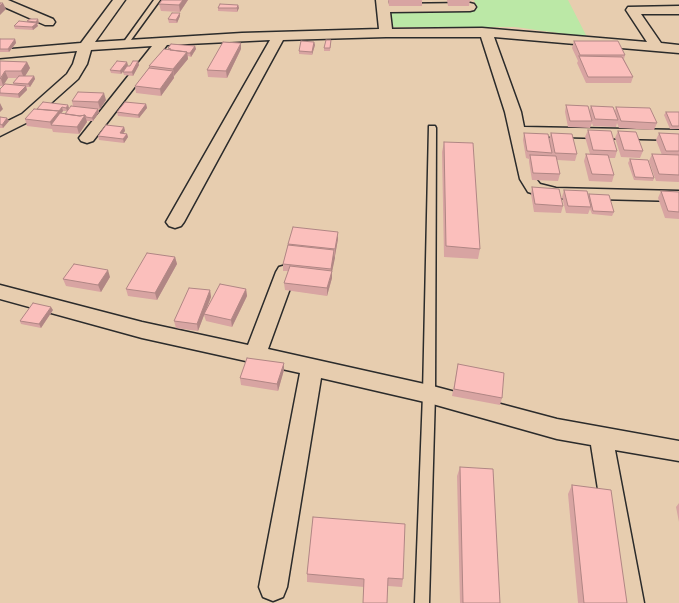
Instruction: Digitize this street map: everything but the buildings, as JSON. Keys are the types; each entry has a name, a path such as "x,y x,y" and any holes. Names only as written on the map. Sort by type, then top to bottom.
{"street":[{"path":"0,131 27,117 73,76 80,64 85,47 119,0"},
{"path":"0,1 49,22"},
{"path":"386,33 382,4 470,7"},
{"path":"654,42 632,10 679,10"},
{"path":"0,54 126,43 279,36 482,32 654,42 679,49"},
{"path":"482,32 488,37 513,112 528,179 534,188 541,191 606,196 679,196"},
{"path":"175,222 279,36"},
{"path":"654,42 679,37"},
{"path":"88,138 162,42"},
{"path":"517,131 679,136"},
{"path":"256,355 286,272"},
{"path":"0,292 142,330 429,394 557,428 679,451"},
{"path":"273,587 312,367"},
{"path":"601,436 630,603"}],"lane":[{"path":"126,43 156,0"},
{"path":"422,603 429,394 432,128"}],"green space":[{"path":"474,0 568,0 587,37 515,27 393,27 390,9 477,9"}]}
